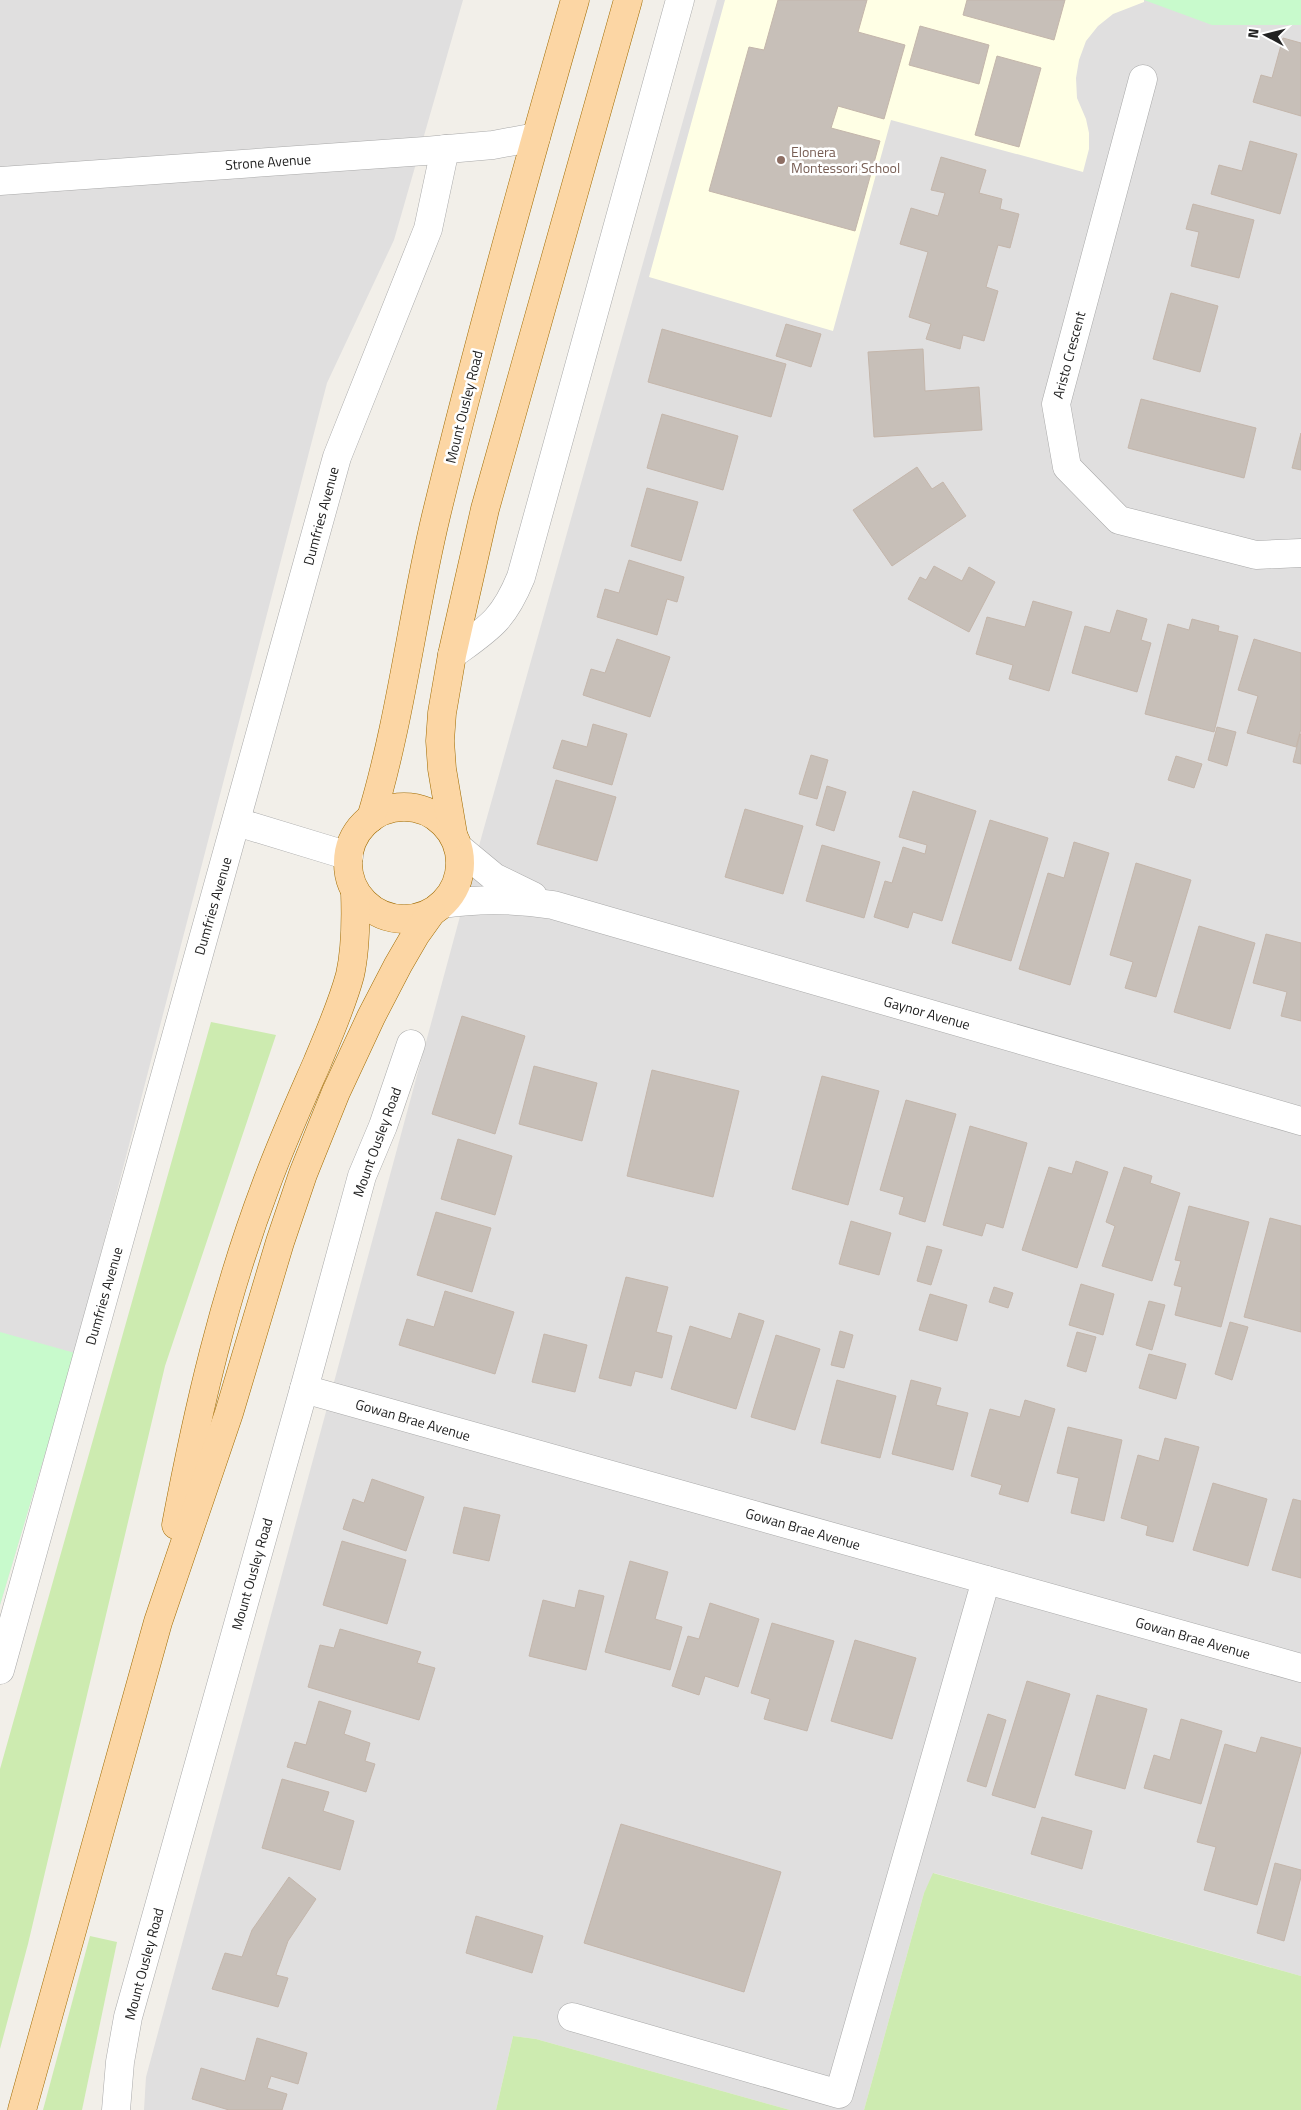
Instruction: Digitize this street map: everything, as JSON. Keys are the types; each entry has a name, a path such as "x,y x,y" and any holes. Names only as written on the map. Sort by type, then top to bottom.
{"main road":[{"name":"Mount Ousley Road","path":"371,818 399,709 416,608 436,517 474,363 575,0"},
{"path":"22,2110 158,1622 229,1413 280,1242 304,1174 336,1092 402,957 437,909 453,892 459,878 461,863 442,769 440,741 442,713 452,655 485,509 628,0"},
{"path":"158,1622 195,1426 219,1329 266,1185 343,996 350,974 354,948 355,892 349,874 349,856 352,841 360,828 384,810 399,807 415,807 430,813 444,822 456,841"},
{"path":"355,892 367,906 383,916 401,920 416,918 437,909"}],"street":[{"path":"452,655 494,624 512,597 521,577 680,0"},
{"name":"Aristo Crescent","path":"1143,79 1056,404 1067,467 1119,520 1256,556 1301,553"},
{"name":"Strone Avenue","path":"0,181 445,149 493,145 536,137"},
{"name":"Dumfries Avenue","path":"2,1653 237,822 337,457 428,229 445,149"},
{"path":"237,822 349,856"},
{"name":"Gaynor Avenue","path":"456,841 494,877 552,905"},
{"name":"Gaynor Avenue","path":"437,909 487,899 520,900 552,905 1301,1121"},
{"name":"Mount Ousley Road","path":"116,2110 120,2062 128,2017 362,1176 384,1126 411,1044"},
{"name":"Gowan Brae Avenue","path":"304,1389 1301,1668"},
{"path":"572,2017 839,2094 986,1580"}],"shaded area":[{"path":"0,0 463,0 394,240 327,383 75,1353 0,1605"},
{"path":"717,0 1301,0 1301,1976 934,1873 924,1893 864,2110 790,2110 536,2039 513,2036 496,2110 144,2110 146,2077 482,835"},
{"name":"Elonera Montessori School","path":"725,0 1144,0 1144,2 1113,14 1098,26 1086,41 1079,60 1076,78 1077,98 1086,119 1089,133 1089,149 1083,172 891,120 833,331 649,277"}],"green space":[{"path":"1144,0 1301,0 1301,25 1212,25"},
{"path":"211,1022 276,1035 165,1366 28,1944 0,2049 0,1769"},
{"path":"0,1332 75,1353 0,1605"},
{"path":"933,1873 1301,1976 1301,2110 864,2110 924,1893"},
{"path":"90,1936 117,1942 82,2110 43,2110"},
{"path":"513,2036 536,2039 790,2110 496,2110"}],"building":[{"path":"778,0 867,0 858,32 905,45 884,119 838,106 831,128 880,141 855,231 709,191 749,47 764,50"},
{"path":"967,0 1065,0 1054,40 963,15"},
{"path":"920,26 989,45 979,84 909,65"},
{"path":"1283,38 1301,43 1301,116 1253,102 1261,75 1272,78"},
{"path":"997,56 1041,68 1019,147 975,135"},
{"path":"1250,141 1297,154 1280,214 1211,194 1219,165 1242,171"},
{"path":"941,157 986,170 979,193 1002,199 1000,209 1019,214 1010,248 998,245 986,287 998,291 984,341 963,335 960,349 926,339 931,324 909,317 928,252 900,244 911,208 938,216 945,193 931,190"},
{"path":"1193,204 1254,220 1239,278 1191,266 1199,232 1186,229"},
{"path":"1171,293 1218,306 1200,372 1153,359"},
{"path":"786,324 821,334 811,367 776,356"},
{"path":"662,329 786,364 771,417 648,382"},
{"path":"923,349 925,391 979,387 982,430 874,437 868,352"},
{"path":"1141,399 1256,428 1244,478 1128,448"},
{"path":"662,414 738,436 723,490 647,468"},
{"path":"1301,433 1301,470 1292,468"},
{"path":"917,467 932,489 943,482 966,516 892,566 853,510"},
{"path":"647,488 698,502 681,561 631,546"},
{"path":"629,560 684,577 677,602 667,599 657,635 597,617 605,589 619,593"},
{"path":"934,566 962,581 969,567 995,582 969,632 908,599 920,577 926,580"},
{"path":"1033,601 1072,612 1049,691 1009,679 1013,665 976,654 987,617 1025,627"},
{"path":"1117,610 1147,619 1141,640 1151,643 1137,692 1072,673 1085,626 1110,633"},
{"path":"1192,619 1219,626 1218,631 1238,636 1214,732 1145,714 1168,624 1189,630"},
{"path":"617,639 670,657 650,717 583,695 591,669 605,673"},
{"path":"1254,639 1301,653 1301,729 1296,747 1247,733 1258,696 1238,690"},
{"path":"593,724 627,734 612,785 553,768 562,740 587,747"},
{"path":"1217,727 1236,732 1227,766 1208,760"},
{"path":"1301,734 1301,764 1293,762"},
{"path":"811,755 828,760 817,799 799,794"},
{"path":"1176,756 1202,764 1194,788 1168,780"},
{"path":"556,780 616,797 597,861 537,844"},
{"path":"827,786 846,792 834,831 816,825"},
{"path":"913,791 976,811 942,921 913,912 908,928 874,917 885,881 892,883 903,847 925,854 927,845 899,837"},
{"path":"745,809 803,826 783,894 725,877"},
{"path":"990,820 1048,838 1011,961 952,943"},
{"path":"1074,842 1109,853 1070,985 1019,969 1048,873 1064,878"},
{"path":"822,845 880,862 864,918 806,901"},
{"path":"1136,863 1191,880 1156,997 1125,988 1133,962 1110,955"},
{"path":"1199,926 1255,943 1230,1029 1174,1012"},
{"path":"1266,934 1301,943 1301,1021 1281,1016 1287,992 1253,983"},
{"path":"462,1016 525,1036 495,1134 432,1114"},
{"path":"534,1066 597,1083 582,1141 519,1124"},
{"path":"652,1070 739,1091 713,1197 627,1176"},
{"path":"822,1076 879,1091 848,1205 792,1189"},
{"path":"906,1100 956,1114 925,1222 899,1214 904,1197 880,1190"},
{"path":"970,1126 1027,1143 1003,1228 986,1223 982,1236 943,1225"},
{"path":"458,1139 512,1156 495,1215 441,1199"},
{"path":"1076,1161 1108,1172 1077,1268 1022,1250 1049,1167 1072,1174"},
{"path":"1124,1167 1152,1176 1150,1183 1180,1193 1152,1281 1102,1266 1115,1226 1106,1222"},
{"path":"1189,1206 1249,1222 1221,1327 1175,1315 1182,1287 1174,1285 1181,1261 1175,1260"},
{"path":"436,1212 491,1228 472,1292 417,1275"},
{"path":"1270,1218 1301,1226 1301,1332 1244,1317"},
{"path":"851,1221 891,1233 879,1275 839,1264"},
{"path":"927,1246 942,1250 931,1285 917,1281"},
{"path":"626,1277 668,1287 656,1332 672,1336 662,1378 635,1371 631,1386 599,1378"},
{"path":"1081,1284 1114,1294 1103,1335 1069,1325"},
{"path":"994,1287 1013,1293 1008,1308 989,1302"},
{"path":"445,1291 514,1312 495,1374 399,1345 407,1319 434,1327"},
{"path":"930,1294 967,1305 957,1341 919,1330"},
{"path":"1149,1301 1165,1305 1152,1350 1136,1345"},
{"path":"739,1313 764,1321 736,1409 671,1389 690,1326 731,1339"},
{"path":"1230,1322 1248,1327 1232,1380 1215,1374"},
{"path":"840,1331 853,1335 844,1368 831,1365"},
{"path":"1077,1332 1096,1337 1086,1372 1067,1366"},
{"path":"544,1334 587,1345 575,1392 532,1382"},
{"path":"776,1335 820,1349 795,1430 751,1417"},
{"path":"1149,1354 1186,1364 1176,1399 1139,1388"},
{"path":"837,1380 896,1396 880,1458 821,1443"},
{"path":"911,1380 941,1388 936,1405 968,1413 953,1470 892,1454"},
{"path":"1025,1400 1055,1409 1028,1502 999,1494 1002,1485 971,1476 990,1409 1020,1417"},
{"path":"1068,1427 1122,1440 1104,1521 1071,1513 1079,1478 1057,1473"},
{"path":"1165,1438 1199,1447 1173,1542 1146,1535 1148,1526 1121,1518 1138,1455 1159,1461"},
{"path":"372,1479 424,1497 406,1551 343,1529 353,1499 364,1503"},
{"path":"1213,1483 1267,1499 1248,1566 1193,1550"},
{"path":"1293,1499 1301,1501 1301,1578 1272,1570"},
{"path":"464,1507 500,1515 489,1561 453,1553"},
{"path":"342,1541 406,1560 387,1624 323,1605"},
{"path":"630,1561 668,1572 655,1619 682,1627 670,1670 605,1652"},
{"path":"579,1590 604,1596 586,1670 529,1656 543,1600 575,1608"},
{"path":"710,1603 759,1619 738,1687 705,1676 699,1695 672,1686 688,1636 699,1639"},
{"path":"772,1623 834,1641 807,1731 764,1719 770,1699 751,1693"},
{"path":"340,1629 421,1652 417,1663 435,1668 419,1720 308,1687 320,1645 334,1648"},
{"path":"855,1640 916,1658 892,1739 831,1721"},
{"path":"1027,1681 1070,1694 1035,1808 992,1795"},
{"path":"1097,1695 1147,1709 1125,1789 1075,1775"},
{"path":"319,1701 351,1711 344,1734 370,1743 365,1761 375,1764 366,1792 287,1767 295,1742 306,1745"},
{"path":"988,1714 1006,1720 986,1787 967,1781"},
{"path":"1181,1719 1222,1731 1201,1804 1144,1788 1154,1755 1170,1760"},
{"path":"1261,1737 1301,1748 1301,1751 1257,1905 1204,1890 1216,1847 1197,1842 1225,1744 1256,1753"},
{"path":"282,1779 329,1792 323,1811 354,1821 340,1870 262,1848"},
{"path":"1042,1817 1092,1831 1082,1869 1031,1854"},
{"path":"621,1824 781,1872 744,1992 584,1943"},
{"path":"1275,1863 1301,1870 1301,1877 1284,1941 1257,1933"},
{"path":"289,1877 316,1899 288,1941 276,1975 288,1978 278,2007 212,1989 225,1953 242,1957 252,1930"},
{"path":"476,1916 543,1936 532,1973 466,1953"},
{"path":"257,2038 307,2053 298,2084 271,2076 267,2088 287,2094 282,2110 229,2110 192,2099 201,2068 245,2081"}],"place":[{"name":"Elonera Montessori School","path":"781,160"}]}
